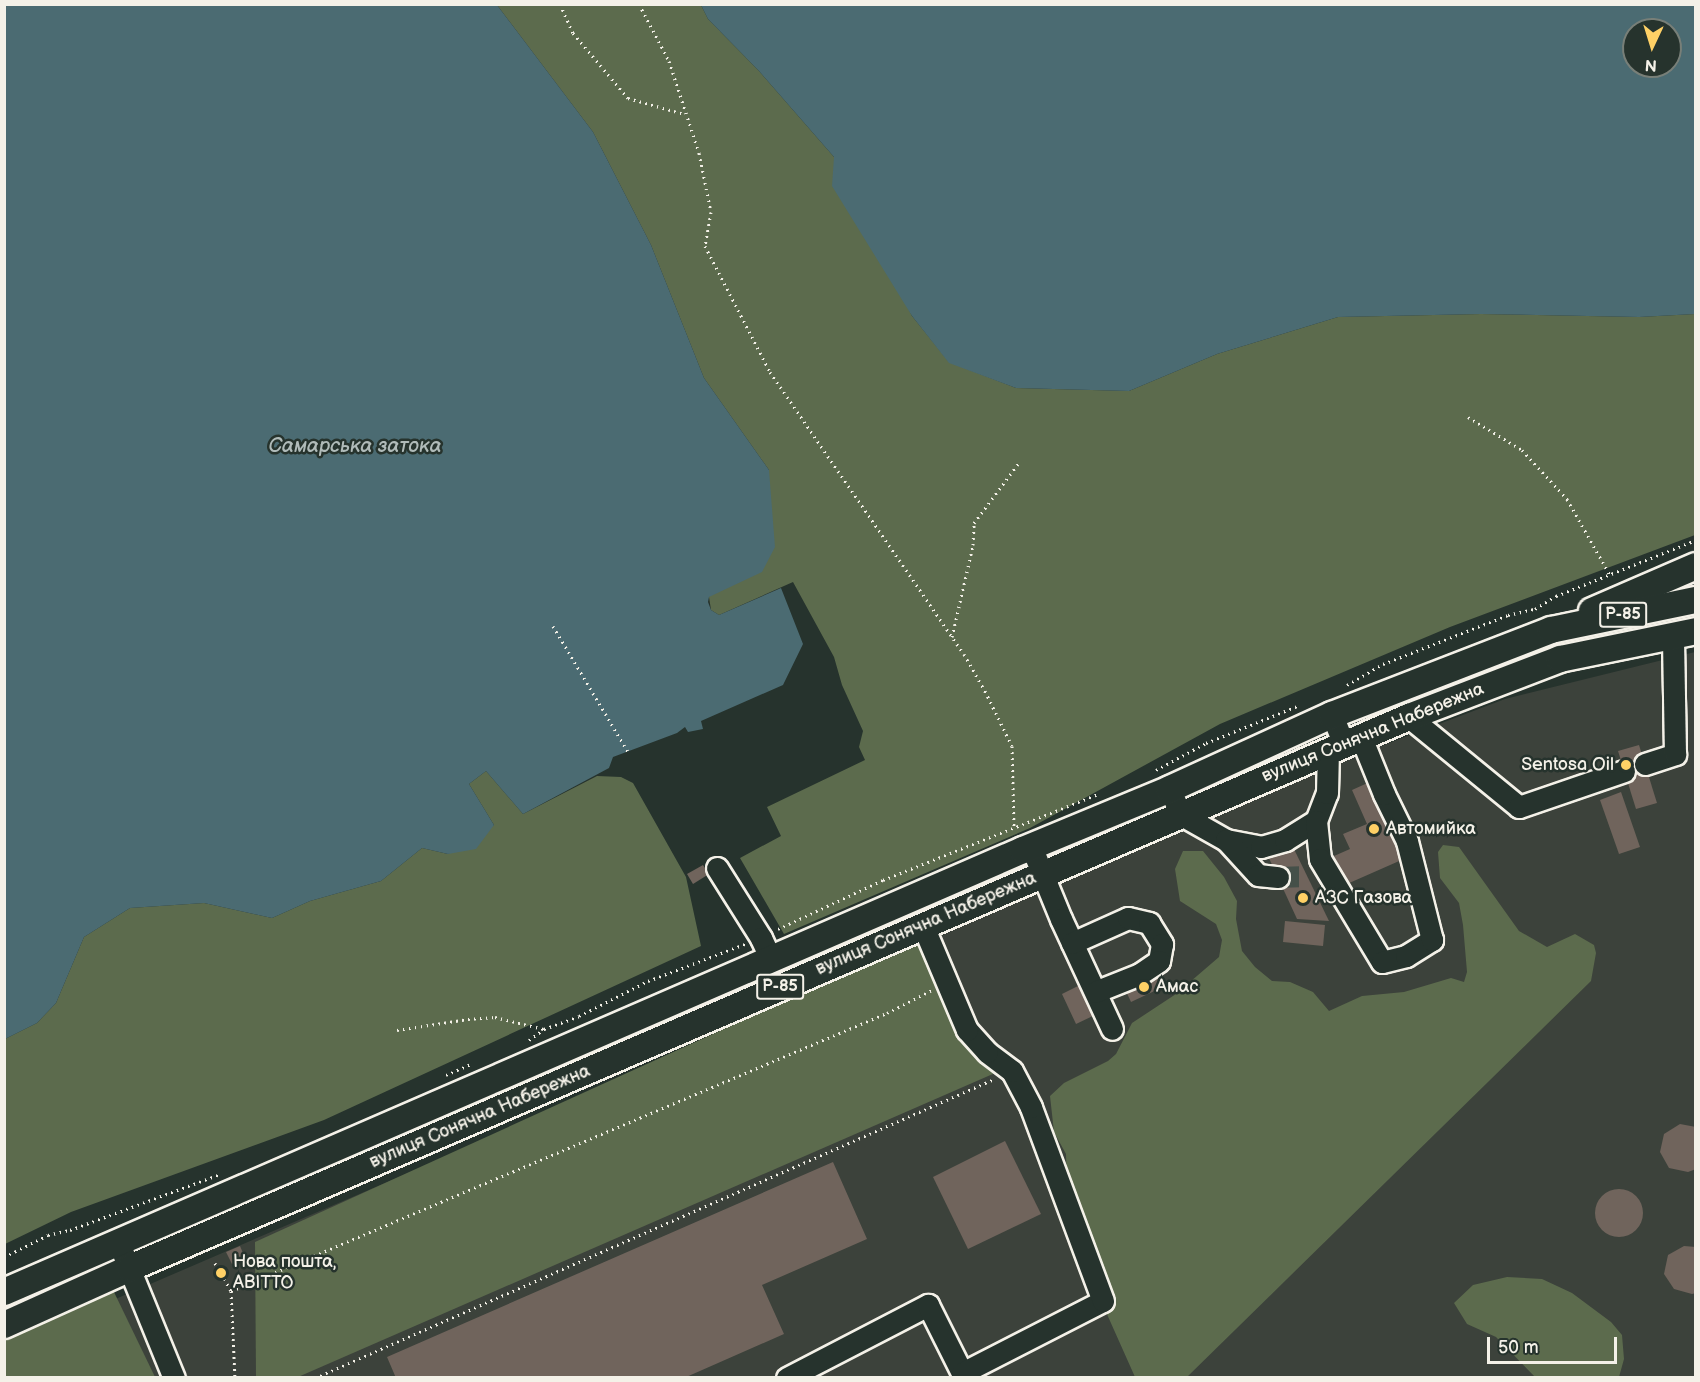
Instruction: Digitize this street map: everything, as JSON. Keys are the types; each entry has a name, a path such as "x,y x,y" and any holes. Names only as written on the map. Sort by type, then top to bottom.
{"main road":[{"path":"1551,630 1695,566"},
{"name":"вулиця Сонячна Набережна","path":"4,1292 579,1041 766,948 1160,781 1551,630 1695,600"},
{"name":"вулиця Сонячна Набережна","path":"4,1325 130,1268 1408,717 1560,658 1684,633"}],"lane":[{"path":"1645,764 1675,754 1684,633"},
{"path":"1332,715 1344,744 1384,794 1407,841 1432,940 1406,956 1382,963 1318,875 1320,859 1316,821 1344,744"},
{"path":"1408,717 1520,807 1624,771"},
{"path":"1160,781 1180,814 1226,840 1258,875 1278,877"},
{"path":"1226,840 1262,847 1285,840 1316,821"},
{"path":"1022,841 1044,873 1072,943 1112,1029"},
{"path":"717,868 766,948"},
{"path":"1072,943 1128,918 1149,923 1162,944 1159,961 1140,974 1095,992"},
{"path":"787,1377 928,1305 962,1373 1103,1301 1031,1107 1012,1071 987,1052 967,1030 922,926"},
{"path":"118,1241 174,1377"}],"path":[{"path":"560,4 573,33 628,98 684,114"},
{"path":"639,4 669,61 684,114 699,153 711,212 705,246 770,372 952,637 985,691 1012,746 1022,841"},
{"path":"1468,417 1522,450 1567,499 1610,575 1626,595"},
{"path":"952,637 973,545 974,523 1018,464"},
{"path":"1339,690 1383,664 1498,618 1535,609 1556,596 1695,540"},
{"path":"553,626 628,752"},
{"path":"1160,781 1206,743 1259,719 1304,704"},
{"path":"527,1041 544,1029 684,965 766,948 818,909 1022,841 1101,793"},
{"path":"231,1292 887,1013 946,982"},
{"path":"397,1030 468,1018 495,1017 544,1029 579,1041"},
{"path":"446,1075 476,1063"},
{"path":"315,1377 1012,1071"},
{"path":"4,1257 48,1234 70,1230 163,1196 201,1179 221,1174"},
{"path":"215,1263 231,1292 235,1377"}],"shaded area":[{"path":"1695,652 1695,1377 5,1378 4,1347 515,1127 1265,790 1505,699"}],"green space":[{"path":"497,5 701,5 708,19 759,71 834,157 912,316 949,362 1016,388 1129,391 1217,354 1338,317 1481,314 1639,317 1695,314 1695,535 1450,627 1220,724 1030,828 784,934 740,858 781,836 767,807 865,760 859,747 863,731 842,685 834,657 793,582 719,615 711,610 709,597 769,470 704,378 651,245 593,132"},
{"path":"486,771 523,814 597,776 621,777 633,783 686,877 701,946 324,1120 71,1212 5,1244 5,1039 37,1023 56,1003 84,937 130,908 204,903 272,918 310,901 381,881 422,848 448,854 494,825 469,784"},
{"path":"1443,845 1459,847 1519,931 1547,947 1575,934 1594,945 1596,953 1591,981 1187,1377 1135,1377 1106,1312 1107,1291 1067,1184 1066,1154 1054,1132 1050,1096 1064,1083 1108,1061 1116,1054 1132,1023 1176,994 1219,957 1222,940 1216,924 1180,901 1175,869 1183,851 1203,851 1224,877 1237,901 1236,919 1242,951 1255,967 1272,981 1290,982 1313,992 1329,1011 1362,996 1404,992 1451,978 1464,982 1467,972 1459,903 1440,878 1438,852"},
{"path":"922,939 1002,1070 298,1377 256,1377 255,1242"},
{"path":"1507,1277 1542,1279 1572,1293 1611,1322 1622,1335 1624,1359 1619,1377 1535,1377 1496,1337 1467,1324 1454,1303 1473,1285"},
{"path":"113,1290 155,1377 5,1377 4,1337"}],"water":[{"name":"Самарська затока","path":"5,4 497,5 593,132 651,245 704,378 769,470 775,547 762,572 709,597 711,610 719,615 781,588 803,644 783,685 701,721 703,729 688,732 685,727 677,733 613,757 609,768 523,814 486,771 469,784 494,825 476,849 448,854 422,848 381,881 310,901 272,918 204,903 130,908 84,937 56,1003 37,1023 5,1039"},
{"path":"701,5 1695,5 1695,314 1639,317 1481,314 1338,317 1217,354 1129,391 1016,388 949,363 912,316 832,186 834,157 759,71 708,19"}],"building":[{"path":"1639,745 1657,803 1636,809 1618,751"},
{"name":"Автомийка","path":"1372,781 1406,858 1347,884 1334,856 1350,849 1343,834 1367,824 1352,790"},
{"path":"1621,792 1640,847 1619,854 1600,800"},
{"name":"АЗС Газова","path":"1292,845 1329,921 1297,919 1268,856"},
{"path":"703,865 709,874 693,884 687,874"},
{"path":"1285,921 1325,925 1323,946 1283,942"},
{"name":"Амас","path":"1156,973 1163,987 1131,1002 1124,987"},
{"path":"1082,984 1097,1014 1076,1024 1062,994"},
{"path":"1680,1124 1696,1127 1696,1169 1688,1172 1669,1168 1660,1152 1664,1134"},
{"path":"1005,1141 1041,1214 968,1249 933,1177"},
{"path":"833,1162 867,1239 762,1285 784,1334 684,1378 396,1378 387,1357"},
{"path":"1614,1189 1624,1189 1636,1196 1643,1208 1643,1218 1636,1230 1624,1237 1614,1237 1599,1226 1595,1218 1595,1208 1606,1193"},
{"path":"240,1246 245,1258 232,1264 226,1252"},
{"path":"1684,1246 1696,1247 1696,1293 1692,1294 1674,1289 1664,1274 1668,1255"}],"tunnel":[{"path":"1278,877 1307,876"}],"place":[{"name":"Sentosa Oil","path":"1626,765"},
{"name":"Автомийка","path":"1374,829"},
{"name":"АЗС Газова","path":"1303,898"},
{"name":"Амас","path":"1144,987"},
{"name":"Нова пошта, АВІТТО","path":"221,1273"}]}
